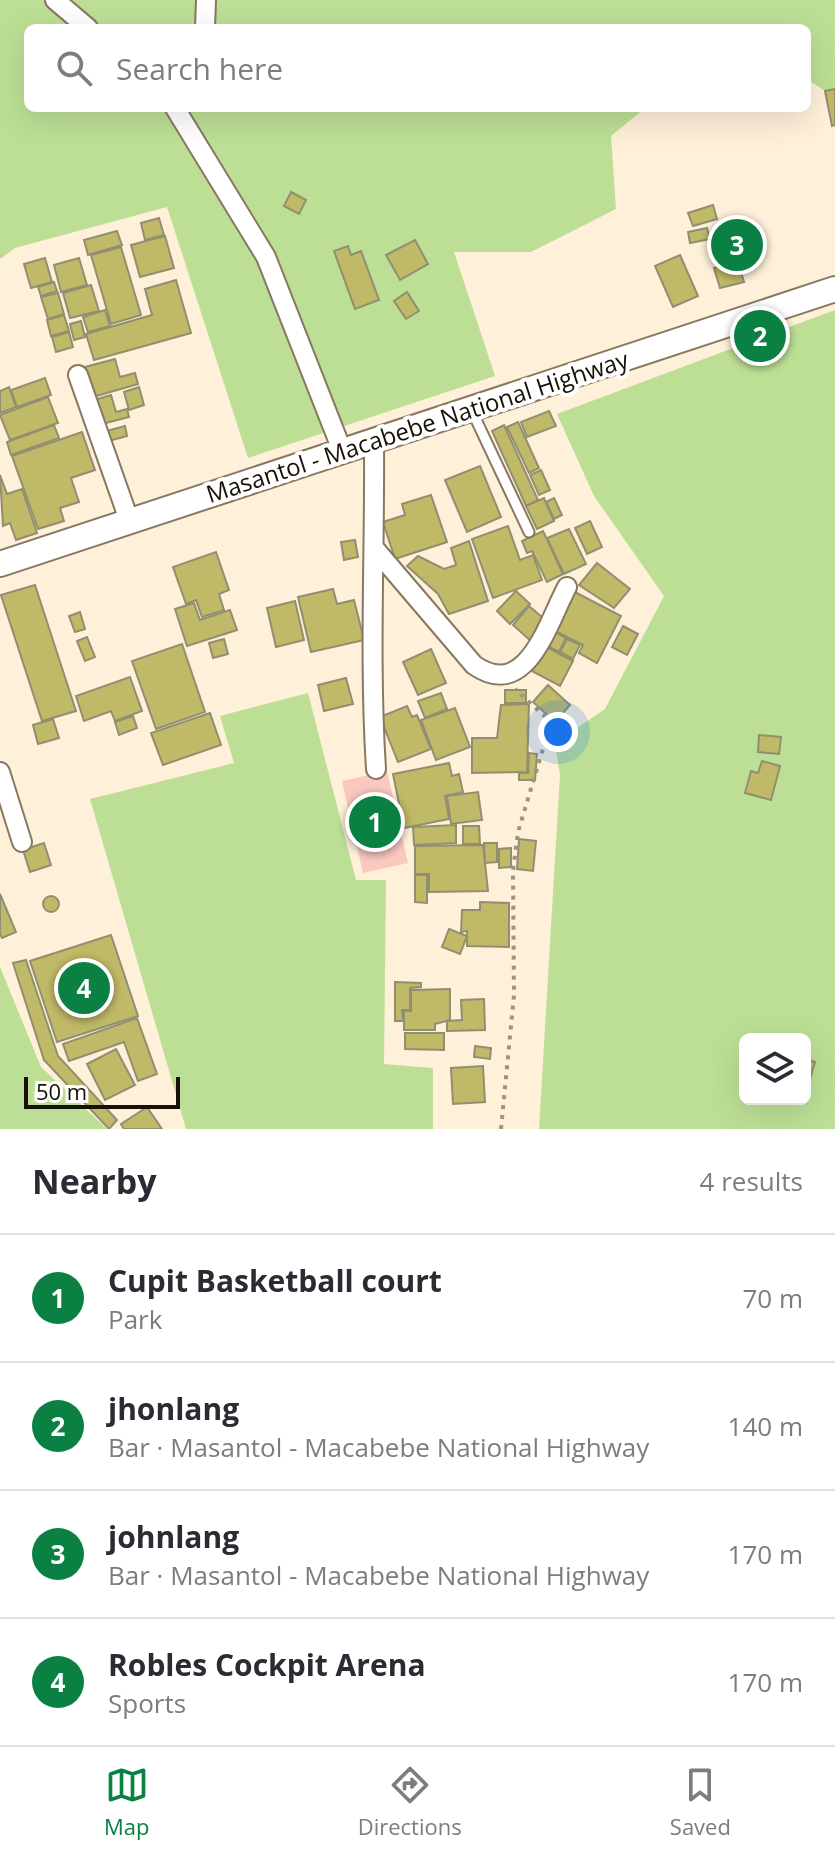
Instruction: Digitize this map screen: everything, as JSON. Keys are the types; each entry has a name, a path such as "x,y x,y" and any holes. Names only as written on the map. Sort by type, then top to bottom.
{"main road":[{"name":"Masantol - Macabebe National Highway","path":"0,564 835,289"}],"street":[{"path":"55,0 83,24"},
{"path":"205,24 206,0"},
{"path":"177,112 266,257 343,453"},
{"path":"78,375 129,520"},
{"path":"374,442 375,549 370,651 376,769"},
{"path":"375,549 474,665 488,674 501,676 513,672 538,650 567,587"},
{"path":"0,772 22,842"}],"lane":[{"path":"471,409 529,532"}],"path":[{"path":"501,676 551,722 518,832 513,870 514,995 501,1129"}],"shaded area":[{"path":"0,0 835,0 835,98 811,82 811,24 24,24 24,112 640,112 611,136 616,209 531,252 454,252 495,376 248,458 167,207 15,248 0,259"},
{"path":"835,310 835,1129 539,1129 560,775 555,743 605,709 664,596 594,496 557,414"},
{"path":"308,693 356,880 386,880 384,1064 433,1068 433,1129 186,1129 90,799 234,763 220,716"},
{"path":"387,771 408,863 363,873 342,781"},
{"path":"0,967 41,1067 107,1129 0,1129"}],"building":[{"path":"835,89 835,125 832,126 825,91"},
{"path":"291,192 306,200 299,214 284,206"},
{"path":"713,205 717,219 693,226 688,213"},
{"path":"159,218 164,235 145,240 141,223"},
{"path":"707,228 710,239 690,243 688,232"},
{"path":"117,231 122,245 88,255 84,240"},
{"path":"165,236 174,268 140,277 131,245"},
{"path":"415,240 428,264 400,280 386,255"},
{"path":"348,246 351,255 361,251 379,300 355,309 334,251"},
{"path":"121,247 141,315 111,324 91,255"},
{"path":"680,255 698,296 673,307 655,266"},
{"path":"45,258 52,282 31,288 24,264"},
{"path":"79,258 87,285 61,292 54,265"},
{"path":"738,262 744,282 720,288 714,268"},
{"path":"176,280 191,333 94,360 86,334 152,315 145,289"},
{"path":"54,282 57,291 41,296 38,287"},
{"path":"91,285 99,311 70,318 63,293"},
{"path":"407,292 419,311 406,319 394,301"},
{"path":"58,293 64,314 48,319 41,297"},
{"path":"105,310 110,326 88,332 83,317"},
{"path":"64,315 69,331 51,336 47,320"},
{"path":"81,321 85,337 74,340 70,324"},
{"path":"69,332 73,347 56,352 52,337"},
{"path":"115,359 120,377 135,373 138,384 93,397 85,367"},
{"path":"45,378 51,395 17,407 11,390"},
{"path":"9,387 16,407 0,413 0,391"},
{"path":"139,387 144,405 129,410 124,392"},
{"path":"111,395 116,412 127,409 129,417 102,424 94,400"},
{"path":"48,397 58,423 10,440 0,415"},
{"path":"549,411 556,426 527,437 521,422"},
{"path":"518,422 539,468 529,473 507,427"},
{"path":"54,425 59,438 11,455 7,442"},
{"path":"504,425 538,500 526,506 492,431"},
{"path":"125,426 127,436 105,442 103,432"},
{"path":"82,432 95,470 71,478 79,502 60,508 64,521 38,529 12,456"},
{"path":"480,466 501,517 467,532 445,480"},
{"path":"541,470 550,490 539,495 530,475"},
{"path":"0,475 7,494 22,489 37,533 16,540 10,523 3,526"},
{"path":"431,495 447,542 395,559 383,522 405,515 402,504"},
{"path":"544,498 554,521 537,529 526,506"},
{"path":"554,498 562,515 554,519 546,502"},
{"path":"590,521 602,547 587,554 575,528"},
{"path":"508,526 520,560 533,555 542,580 493,598 472,539"},
{"path":"569,529 586,564 564,574 547,538"},
{"path":"543,531 563,574 547,582 532,551 527,553 522,541"},
{"path":"355,540 358,557 344,560 341,542"},
{"path":"469,541 488,601 449,614 438,594 407,566 418,556 444,569 456,565 451,548"},
{"path":"216,552 229,590 219,594 224,610 202,617 196,600 186,604 173,567"},
{"path":"597,563 630,589 614,608 579,585"},
{"path":"35,585 76,711 42,721 1,595"},
{"path":"333,589 337,604 354,600 364,640 311,652 298,597"},
{"path":"569,589 621,616 597,663 579,653 583,645 549,628"},
{"path":"516,591 530,604 510,624 497,611"},
{"path":"295,601 304,640 276,647 267,608"},
{"path":"194,603 200,620 230,610 237,630 187,646 175,609"},
{"path":"529,606 549,623 532,642 513,625"},
{"path":"80,612 85,629 75,632 69,616"},
{"path":"623,626 638,634 627,655 612,647"},
{"path":"553,631 566,638 559,652 546,645"},
{"path":"87,637 95,657 85,661 77,641"},
{"path":"224,639 228,654 213,658 209,643"},
{"path":"567,639 580,645 573,659 560,652"},
{"path":"182,644 205,712 156,729 132,661"},
{"path":"545,646 573,661 560,686 532,671"},
{"path":"431,649 446,683 418,695 403,662"},
{"path":"130,677 142,711 115,721 111,711 84,721 76,696"},
{"path":"346,678 353,704 324,711 318,685"},
{"path":"548,685 570,705 555,722 533,702"},
{"path":"505,690 526,690 526,703 505,703"},
{"path":"441,693 447,709 425,718 418,701"},
{"path":"529,704 527,772 472,773 472,738 497,738 501,705"},
{"path":"407,706 412,717 417,715 431,749 398,762 380,717"},
{"path":"455,708 470,747 436,760 421,720"},
{"path":"210,713 221,745 163,765 151,733"},
{"path":"133,716 137,728 119,735 115,722"},
{"path":"53,719 59,738 38,744 33,725"},
{"path":"759,735 781,737 779,754 758,752"},
{"path":"529,753 537,754 535,780 519,780 519,773 528,773"},
{"path":"762,761 780,766 771,800 745,793 751,771 758,773"},
{"path":"449,763 452,776 459,774 463,792 445,796 449,819 404,828 393,774"},
{"path":"478,792 482,820 451,824 447,796"},
{"path":"456,825 456,843 414,845 413,827"},
{"path":"463,826 479,826 480,844 463,844"},
{"path":"519,839 536,841 533,871 517,869"},
{"path":"44,843 51,865 30,872 23,850"},
{"path":"484,843 497,843 497,862 485,863"},
{"path":"483,845 488,891 429,892 429,874 415,874 415,846"},
{"path":"511,848 511,867 499,868 499,849"},
{"path":"415,875 427,875 427,903 415,902"},
{"path":"0,894 16,932 2,938 0,934"},
{"path":"51,896 57,898 57,910 51,912 45,910 43,904 45,898"},
{"path":"480,902 509,903 509,947 467,946 467,931 461,932 462,910 480,910"},
{"path":"449,929 467,936 460,954 442,947"},
{"path":"111,935 138,1016 57,1042 30,961"},
{"path":"26,960 58,1056 117,1120 109,1129 44,1060 13,963"},
{"path":"395,982 421,983 421,987 410,988 410,1010 402,1010 403,1021 395,1021"},
{"path":"450,989 450,1020 435,1024 435,1030 404,1030 404,1011 411,1011 411,990"},
{"path":"484,999 485,1030 447,1031 447,1021 462,1020 461,1000"},
{"path":"137,1018 157,1074 138,1081 124,1042 69,1061 63,1044"},
{"path":"405,1033 444,1033 444,1050 405,1049"},
{"path":"475,1046 491,1048 490,1059 474,1057"},
{"path":"116,1049 135,1085 105,1100 87,1064"},
{"path":"483,1066 485,1102 453,1104 451,1068"},
{"path":"147,1107 162,1129 124,1129 121,1124"}],"place":[{"name":"johnlang","path":"737,245"},
{"name":"jhonlang","path":"760,336"},
{"name":"Cupit Basketball court","path":"375,822"},
{"name":"Robles Cockpit Arena","path":"84,988"}]}
